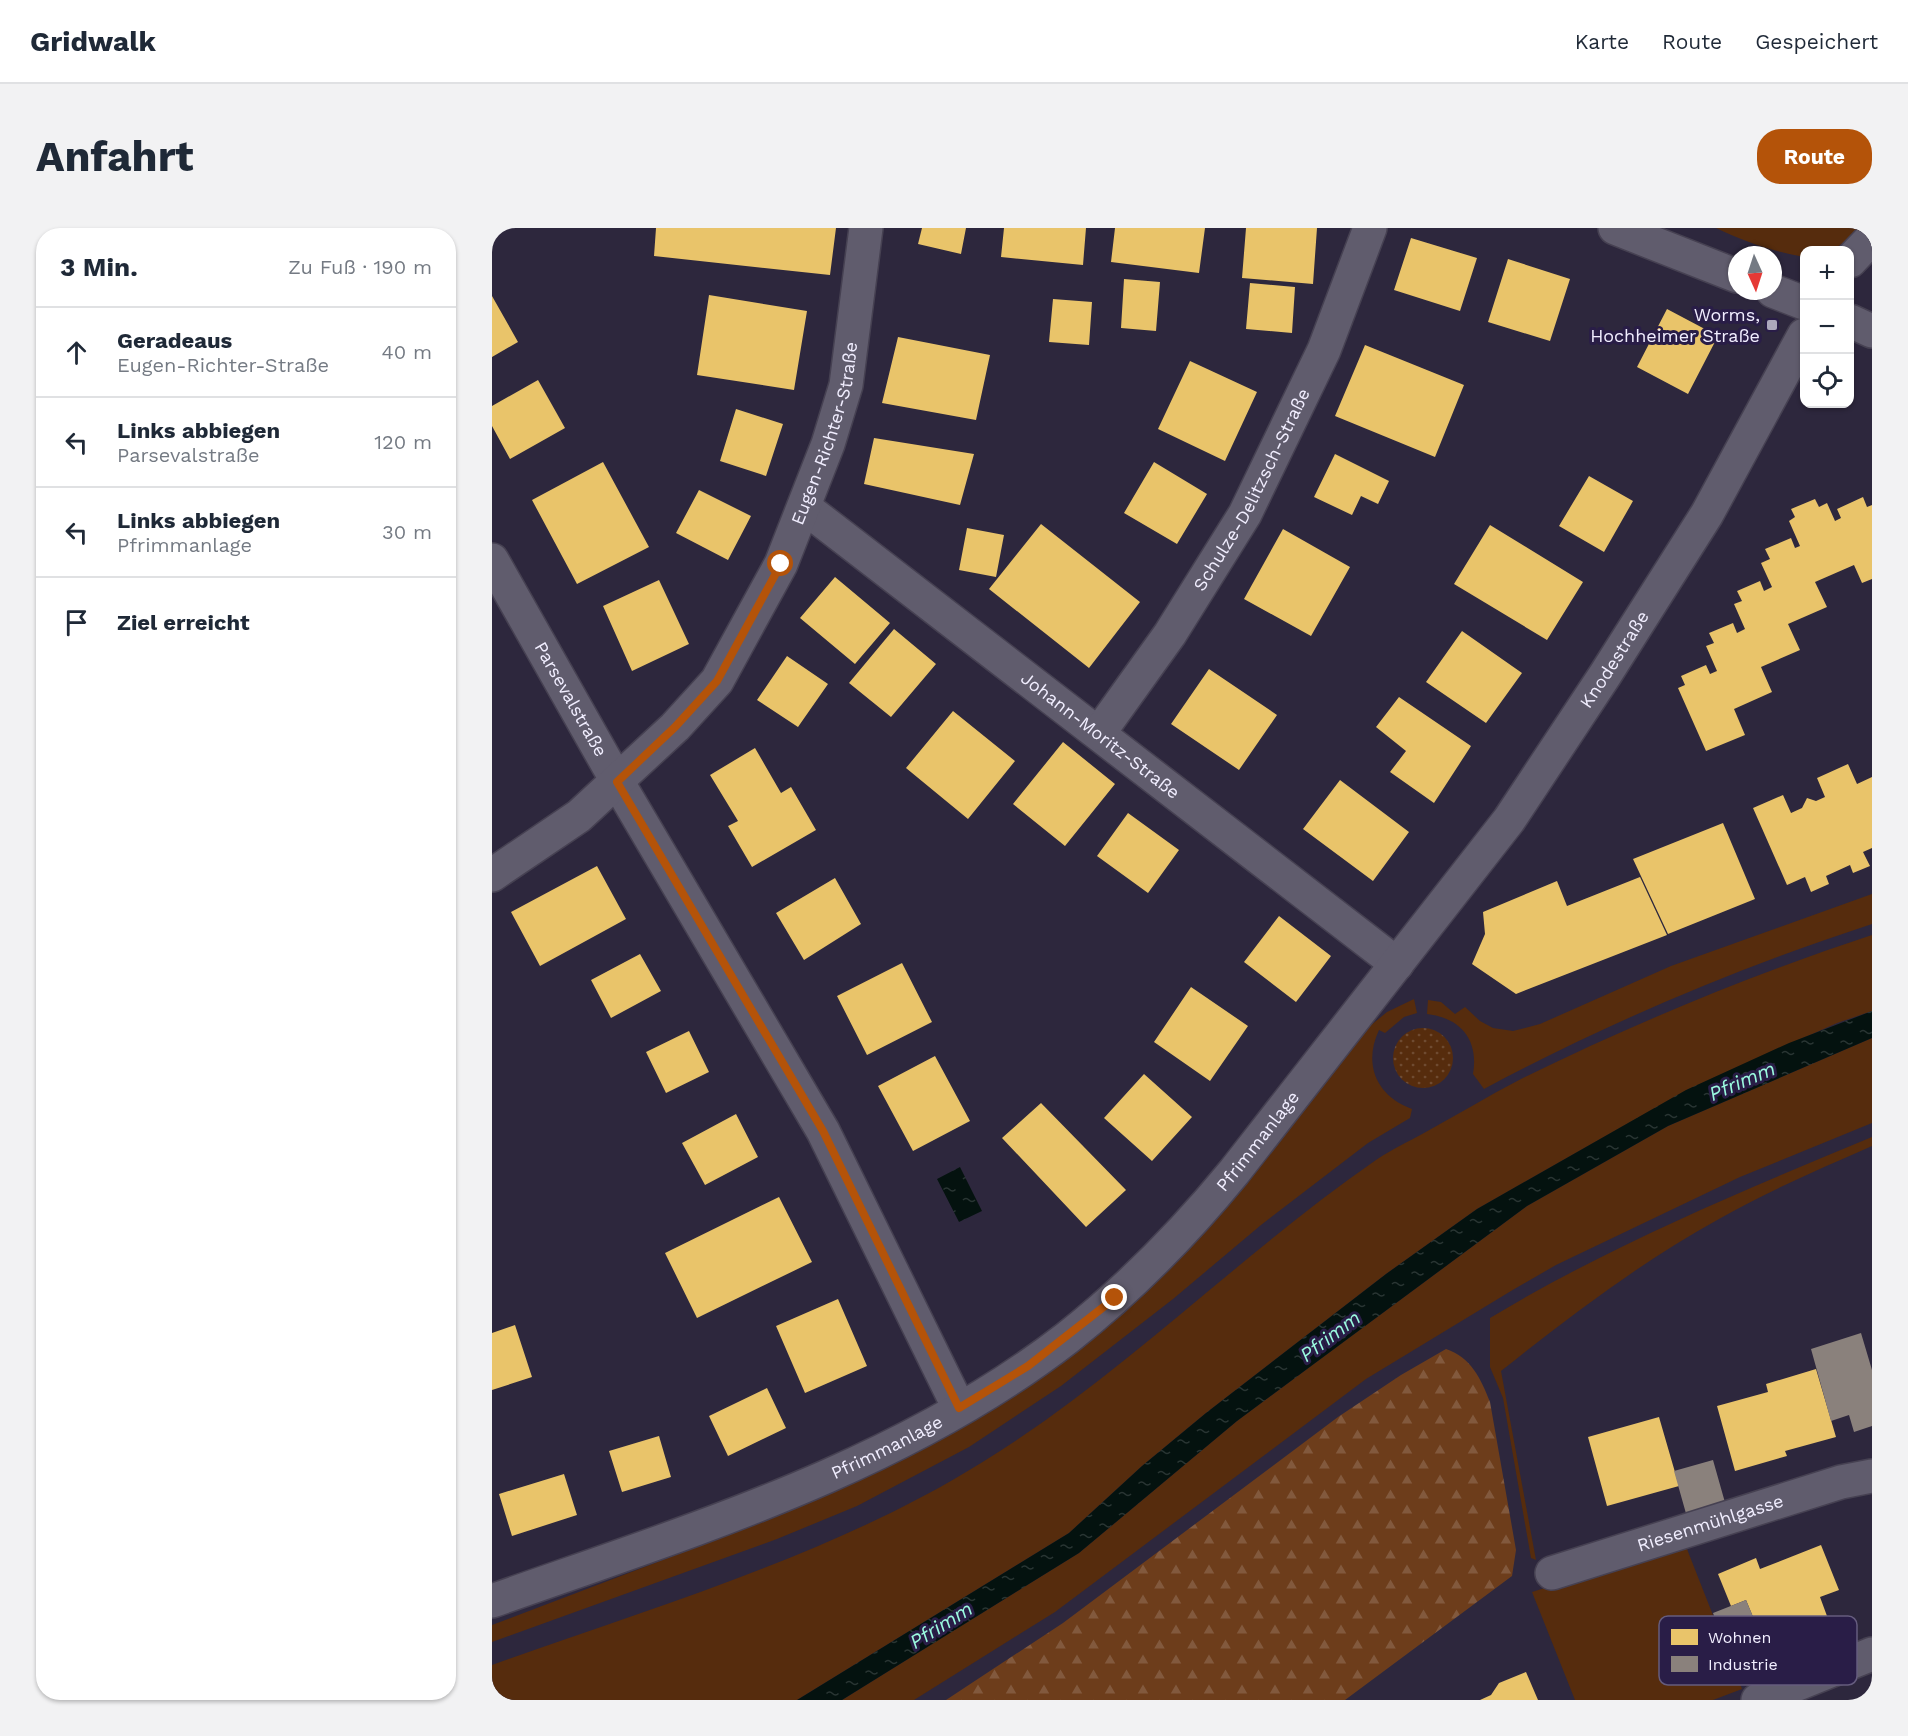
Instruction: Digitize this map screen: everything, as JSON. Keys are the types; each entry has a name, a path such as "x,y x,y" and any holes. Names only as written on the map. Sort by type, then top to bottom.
{"street":[{"name":"Eugen-Richter-Straße","path":"492,875 579,816 675,727 717,681 781,564 828,444 846,385 866,228"},
{"name":"Schulze-Delitzsch-Straße","path":"1099,733 1170,634 1245,514 1324,350 1370,228"},
{"path":"1615,228 1728,272"},
{"path":"1854,257 1872,238"},
{"path":"1782,294 1800,301"},
{"path":"1854,323 1872,331"},
{"name":"Knodestraße","path":"1396,964 1509,820 1605,675 1707,514 1800,342"},
{"name":"Johann-Moritz-Straße","path":"804,507 1396,964"},
{"name":"Parsevalstraße","path":"492,560 617,782 823,1131 959,1408"},
{"name":"Pfrimmanlage","path":"492,1601 786,1493 918,1432 1028,1366 1067,1338 1156,1260 1196,1218 1396,964"},
{"name":"Riesenmühlgasse","path":"1552,1573 1841,1482 1872,1476"},
{"path":"1857,1660 1872,1654"},
{"path":"1758,1700 1795,1685"}],"shaded area":[{"path":"1716,228 1864,228 1839,246 1800,246 1800,256 1782,252 1782,246 1759,246"},
{"path":"1872,894 1872,924 1772,959 1675,998 1579,1041 1484,1089 1473,1074 1473,1051 1465,1033 1449,1020 1427,1014 1428,1000 1441,1002 1455,1014 1465,1007 1480,1021 1493,1028 1513,1031 1540,1024 1671,966"},
{"path":"1872,935 1872,1011 1837,1023 1687,1090 1477,1209 1386,1274 1206,1413 1142,1466 1069,1533 797,1700 492,1700 492,1665 679,1600 805,1552 866,1525 981,1463 1084,1392 1326,1196 1394,1149 1521,1079 1650,1019 1782,966"},
{"path":"1414,999 1417,1013 1404,1017 1385,1033 1379,1030 1372,1055 1376,1077 1382,1087 1389,1096 1412,1109 1410,1118 1368,1143 1261,1225 1173,1299 1061,1386 969,1447 857,1506 777,1539 492,1642 492,1625 781,1515 846,1486 968,1423 1370,1026 1387,1012"},
{"path":"1423,1028 1444,1037 1453,1058 1444,1079 1423,1088 1402,1079 1393,1058 1402,1037"},
{"path":"1872,1038 1872,1123 1740,1177 1556,1265 1511,1291 1366,1379 1055,1612 914,1700 842,1700 1079,1553 1237,1421 1527,1206 1668,1126"},
{"path":"1872,1137 1872,1146 1756,1199 1662,1253 1580,1310 1501,1371 1536,1560 1531,1558 1503,1398 1490,1367 1490,1318 1582,1267 1678,1220"},
{"path":"1685,1544 1713,1616 1659,1616 1659,1685 1740,1685 1742,1689 1713,1700 1575,1700 1532,1592"}],"green space":[{"path":"1446,1349 1469,1363 1479,1377 1490,1402 1516,1550 1512,1576 1345,1700 946,1700 1063,1623 1338,1417 1401,1375"}],"water":[{"name":"Pfrimm","path":"1872,1011 1872,1038 1668,1126 1527,1206 1237,1421 1079,1553 842,1700 797,1700 1069,1533 1142,1466 1206,1413 1386,1274 1477,1209 1686,1090 1789,1043"},
{"path":"960,1167 982,1211 959,1222 937,1179"}],"building: Wohnen":[{"path":"656,228 836,228 830,275 654,256"},
{"path":"922,228 966,228 961,254 918,244"},
{"path":"1004,228 1086,228 1083,265 1001,257"},
{"path":"1115,228 1205,228 1199,273 1111,262"},
{"path":"1246,228 1317,228 1313,284 1242,278"},
{"path":"1411,238 1477,258 1460,311 1394,290"},
{"path":"1508,259 1570,279 1550,341 1488,322"},
{"path":"1124,279 1160,282 1156,331 1121,328"},
{"path":"1250,283 1295,287 1292,333 1246,329"},
{"path":"709,295 807,311 794,390 697,375"},
{"path":"492,296 518,342 492,357"},
{"path":"1053,299 1092,302 1089,345 1049,342"},
{"path":"1667,309 1718,336 1688,394 1637,367"},
{"path":"898,337 990,355 976,420 882,403"},
{"path":"1365,345 1464,385 1435,457 1335,416"},
{"path":"1190,361 1257,392 1225,461 1158,429"},
{"path":"538,380 565,428 510,459 492,426 492,406"},
{"path":"736,409 783,424 766,476 720,461"},
{"path":"874,438 974,454 960,505 864,484"},
{"path":"1335,454 1389,481 1378,504 1361,496 1352,515 1314,497"},
{"path":"603,462 649,547 577,584 532,500"},
{"path":"1154,462 1207,494 1177,544 1124,513"},
{"path":"1589,476 1633,501 1604,552 1559,526"},
{"path":"699,490 751,516 728,560 676,533"},
{"path":"1863,497 1867,507 1872,505 1872,579 1862,583 1854,565 1815,582 1827,607 1788,624 1800,650 1761,667 1772,692 1734,709 1745,735 1706,751 1678,688 1685,685 1681,676 1706,665 1710,674 1717,671 1706,646 1714,643 1709,633 1733,623 1737,633 1745,629 1734,604 1742,601 1737,591 1760,581 1764,591 1772,587 1761,563 1770,559 1765,549 1791,538 1795,548 1800,546 1789,521 1795,517 1791,509 1815,499 1819,507 1827,503 1835,521 1841,518 1837,509"},
{"path":"1041,524 1140,602 1089,668 989,589"},
{"path":"1490,525 1583,582 1547,640 1454,584"},
{"path":"967,528 1004,535 996,577 959,570"},
{"path":"1283,529 1350,567 1311,636 1244,599"},
{"path":"835,577 890,623 855,664 800,618"},
{"path":"659,580 689,644 632,671 603,606"},
{"path":"894,629 936,664 891,717 849,683"},
{"path":"1462,631 1522,673 1486,723 1426,682"},
{"path":"787,656 828,684 798,727 757,700"},
{"path":"1209,669 1277,715 1239,770 1171,724"},
{"path":"1399,697 1471,746 1434,803 1390,772 1406,751 1376,727"},
{"path":"953,711 1015,761 968,819 906,768"},
{"path":"1063,742 1115,784 1065,846 1013,804"},
{"path":"755,748 781,793 791,787 816,830 752,867 728,826 738,821 710,775"},
{"path":"1848,764 1857,784 1872,777 1872,848 1863,852 1870,866 1853,873 1850,865 1826,876 1829,884 1811,892 1805,877 1787,885 1753,808 1783,795 1791,813 1802,808 1807,798 1816,801 1825,797 1817,778"},
{"path":"1340,780 1409,832 1373,881 1303,829"},
{"path":"1128,813 1179,850 1148,893 1097,856"},
{"path":"1723,823 1755,899 1668,934 1633,859"},
{"path":"597,866 626,919 540,966 511,912"},
{"path":"1640,877 1667,935 1516,994 1472,964 1485,934 1483,912 1557,881 1567,906"},
{"path":"835,878 861,924 804,960 776,913"},
{"path":"1279,916 1331,956 1296,1002 1244,962"},
{"path":"640,954 661,991 611,1018 591,980"},
{"path":"902,963 932,1022 867,1055 837,996"},
{"path":"1191,987 1248,1026 1210,1081 1154,1042"},
{"path":"689,1031 709,1072 666,1093 646,1052"},
{"path":"935,1056 970,1121 913,1151 878,1086"},
{"path":"1144,1074 1192,1117 1152,1161 1104,1118"},
{"path":"1041,1103 1126,1190 1086,1227 1002,1138"},
{"path":"736,1114 758,1157 705,1185 682,1143"},
{"path":"779,1197 812,1262 697,1318 665,1253"},
{"path":"838,1299 867,1366 805,1393 776,1326"},
{"path":"515,1325 532,1377 492,1390 492,1333"},
{"path":"1816,1369 1836,1437 1785,1451 1787,1456 1735,1471 1717,1406 1768,1392 1766,1384"},
{"path":"767,1388 786,1428 728,1456 709,1416"},
{"path":"1659,1417 1679,1486 1607,1506 1588,1437"},
{"path":"659,1436 671,1477 622,1492 609,1451"},
{"path":"564,1474 577,1515 512,1536 499,1494"},
{"path":"1821,1545 1839,1590 1820,1597 1827,1616 1753,1616 1746,1600 1731,1606 1718,1574 1756,1558 1760,1569"},
{"path":"1526,1672 1538,1700 1480,1700 1491,1695 1499,1683"}],"building: Industrie":[{"path":"1861,1333 1872,1370 1872,1426 1854,1432 1849,1415 1831,1421 1811,1349"},
{"path":"1713,1460 1726,1506 1687,1517 1674,1471"},
{"path":"1746,1600 1753,1616 1714,1616 1713,1613"}],"place":[{"name":"Worms, Hochheimer Straße","path":"1772,325"}],"route":[{"path":"781,564 717,681 675,727 617,782 823,1131 959,1408 1028,1366 1067,1338 1115,1298"}]}
